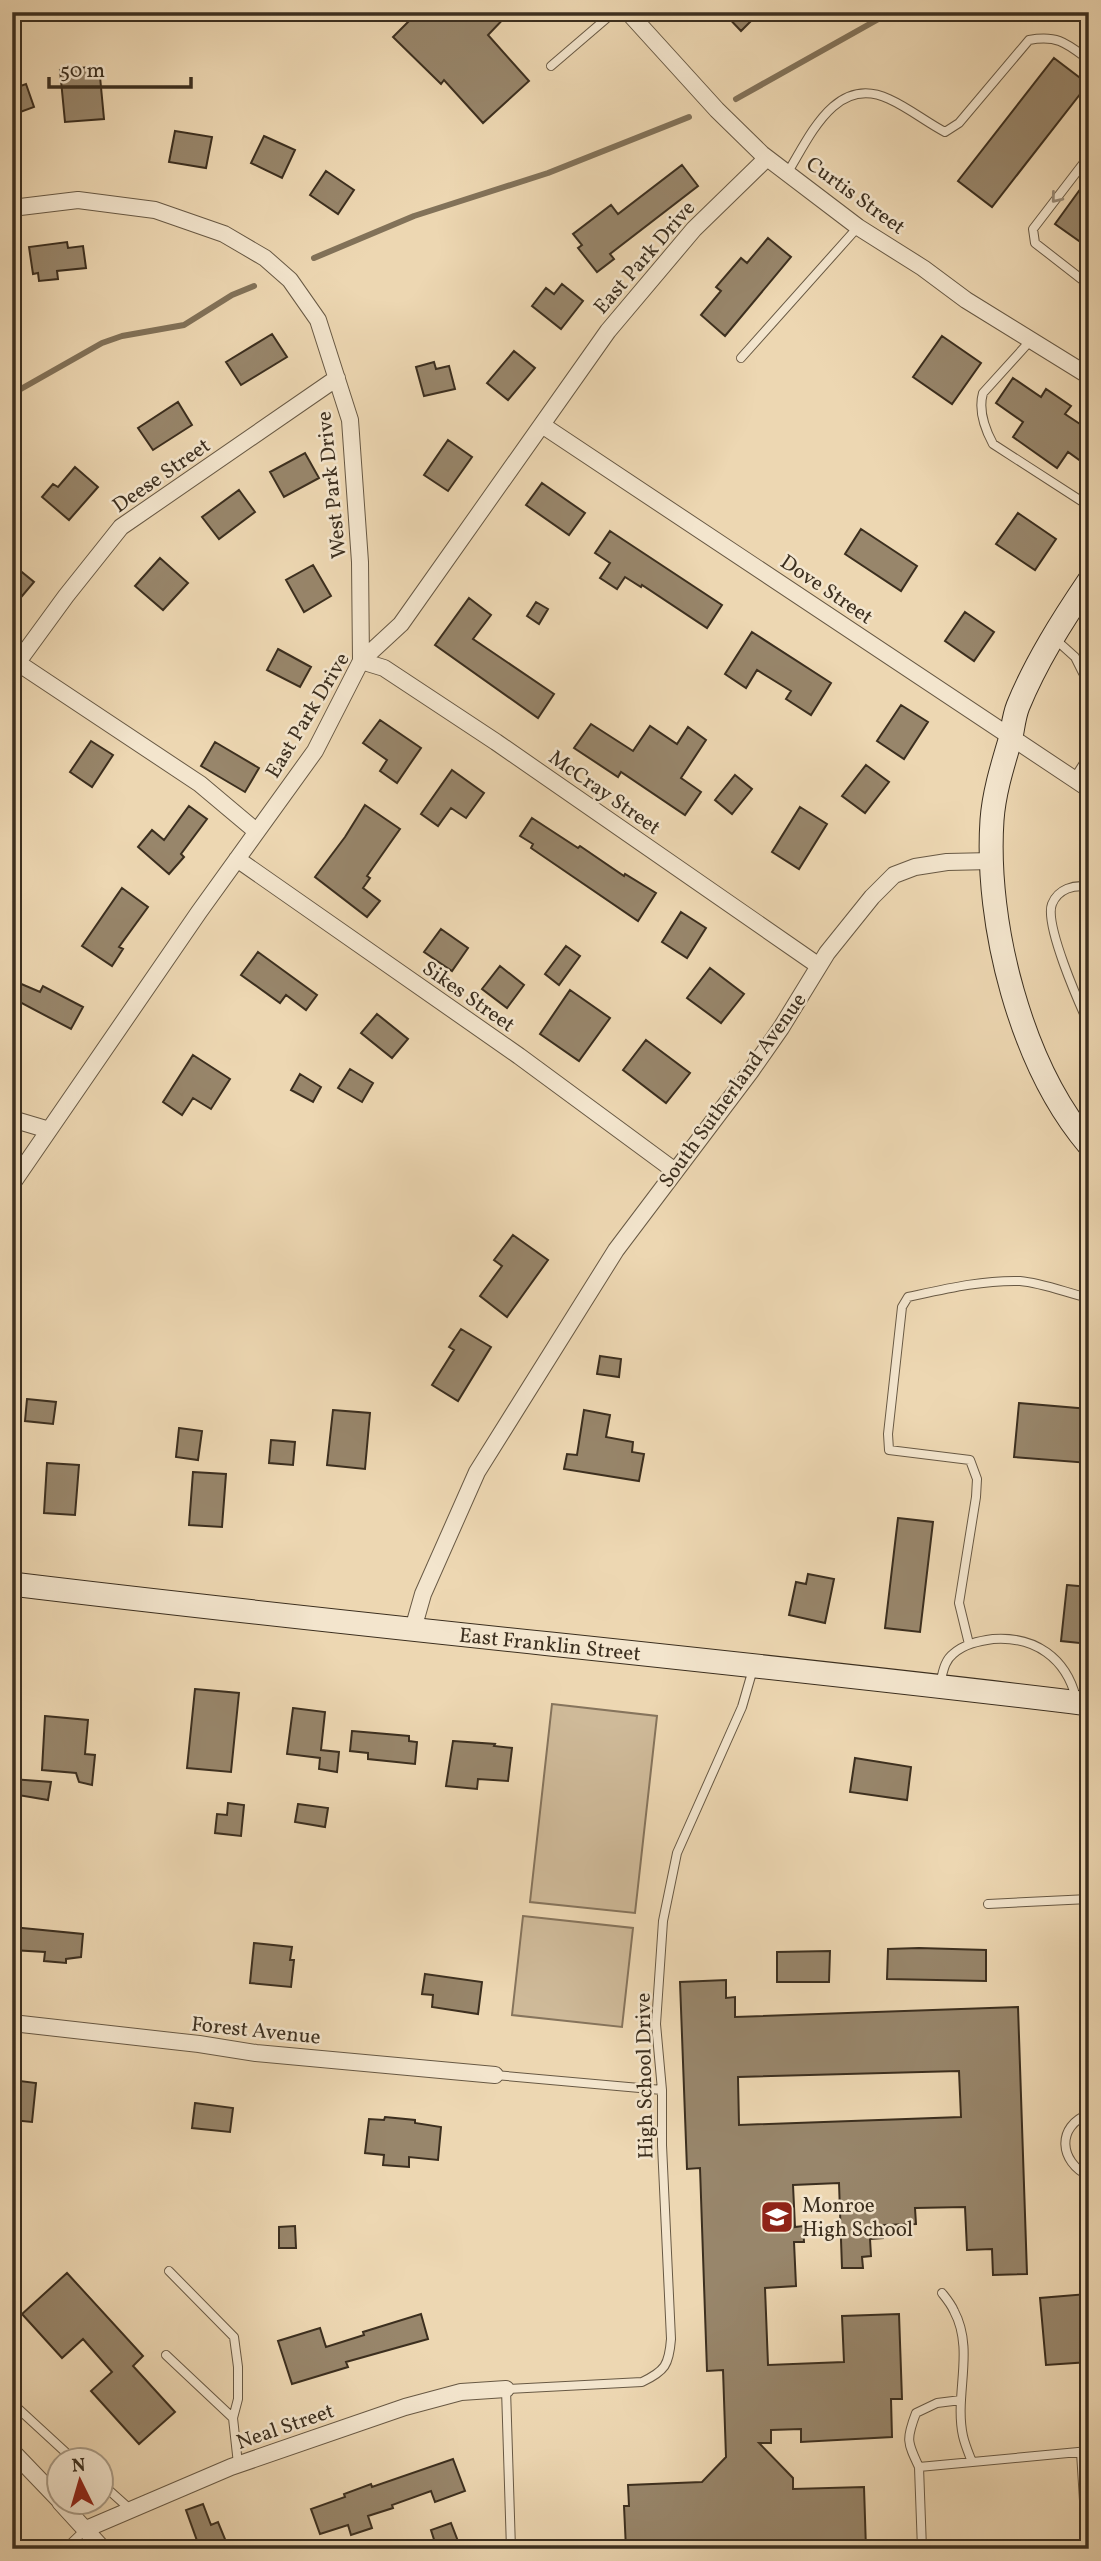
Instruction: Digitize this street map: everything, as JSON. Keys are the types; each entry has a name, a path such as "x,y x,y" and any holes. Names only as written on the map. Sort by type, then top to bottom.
{"main road":[{"path":"1089,582 1053,636 1018,708 1002,766 992,818 995,900 1004,956 1019,1014 1032,1052 1054,1093 1089,1145"},
{"name":"East Franklin Street","path":"12,1584 675,1658 754,1664 1083,1703"}],"street":[{"name":"Curtis Street","path":"628,12 717,110 767,158 858,227 1089,376"},
{"name":"East Park Drive","path":"12,1184 256,831 315,751 361,660 401,624 608,331 694,229 767,158"},
{"name":"West Park Drive","path":"12,208 78,200 155,210 224,234 265,258 290,280 318,320 350,420 360,562 361,660"},
{"name":"Deese Street","path":"15,666 121,527 337,378"},
{"name":"Dove Street","path":"542,425 1089,789"},
{"name":"McCray Street","path":"361,660 384,668 496,742 819,966"},
{"path":"15,666 200,784 256,831"},
{"name":"Sikes Street","path":"237,859 519,1056 675,1171"},
{"name":"South Sutherland Avenue","path":"413,1629 423,1594 477,1472 615,1250 751,1071 819,966 872,897 894,875 925,865 992,861"},
{"path":"12,1119 49,1130"},
{"name":"Forest Avenue","path":"12,2023 256,2053 495,2075"},
{"name":"Neal Street","path":"86,2529 238,2464 405,2407 461,2392 506,2389"},
{"path":"12,2451 46,2486"},
{"path":"74,2516 103,2549"}],"lane":[{"path":"551,66 614,12"},
{"path":"788,172 823,116 845,97 866,93 888,98 945,132 959,123 1029,40 1050,37 1068,45 1089,60"},
{"path":"1089,156 1033,229 1035,243 1089,285"},
{"path":"741,358 858,227"},
{"path":"1031,340 984,393 981,401 986,432 993,444 1089,506"},
{"path":"1053,636 1075,657 1083,673 1089,677"},
{"path":"1074,779 1089,755"},
{"path":"1089,887 1077,885 1061,891 1051,905 1052,929 1089,1025"},
{"path":"969,1644 959,1603 976,1497 977,1479 970,1461 889,1450 888,1434 902,1307 908,1297 966,1285 1004,1282 1027,1282 1089,1298"},
{"path":"939,1686 947,1661 953,1654 969,1644 999,1639 1035,1644 1052,1654 1083,1703"},
{"name":"High School Drive","path":"506,2389 642,2382 659,2374 669,2359 671,2339 662,2090 656,2024 663,1921 673,1870 694,1812 742,1707 754,1664"},
{"path":"988,1904 1089,1899"},
{"path":"495,2075 662,2090"},
{"path":"1089,2114 1070,2127 1065,2146 1072,2165 1089,2176"},
{"path":"169,2270 234,2337 239,2367 238,2399 233,2418 238,2464"},
{"path":"942,2293 955,2311 960,2328 964,2353 961,2400 963,2435 972,2462"},
{"path":"166,2356 233,2418"},
{"path":"506,2389 511,2549"},
{"path":"922,2549 919,2467 908,2444 910,2429 916,2413 937,2403 961,2400"},
{"path":"12,2403 60,2446"},
{"path":"919,2467 1085,2451 1087,2549"},
{"path":"116,2497 131,2510"},
{"path":"65,2549 86,2529"}],"shaded area":[{"path":"552,1704 657,1716 635,1913 530,1902"},
{"path":"523,1916 633,1928 622,2027 512,2015"}],"building":[{"path":"418,12 510,12 488,35 529,81 483,123 444,80 441,84 393,37"},
{"path":"723,12 760,12 741,31"},
{"path":"1054,58 1088,84 992,207 958,181"},
{"path":"99,66 104,119 65,122 60,70"},
{"path":"26,84 34,107 12,115 12,89"},
{"path":"175,131 212,137 206,168 169,162"},
{"path":"264,136 295,150 282,178 251,163"},
{"path":"682,165 698,186 610,254 614,259 597,272 578,248 582,245 573,234 611,205 618,214"},
{"path":"326,171 354,190 338,214 310,195"},
{"path":"1089,177 1089,248 1055,224"},
{"path":"768,238 791,257 725,336 701,315 721,291 716,287 741,258 747,263"},
{"path":"67,242 68,248 83,246 86,268 57,271 58,279 39,281 38,273 33,274 29,247"},
{"path":"562,284 583,301 561,329 532,306 546,288 554,294"},
{"path":"272,334 287,357 241,385 226,362"},
{"path":"942,336 981,363 952,404 913,377"},
{"path":"514,351 535,368 508,400 487,383"},
{"path":"434,362 436,369 449,366 455,389 424,396 416,367"},
{"path":"1013,378 1041,397 1046,389 1071,406 1065,414 1089,430 1089,467 1068,452 1057,468 1013,437 1023,422 996,403"},
{"path":"178,402 192,425 153,450 138,428"},
{"path":"448,440 472,457 448,491 424,475"},
{"path":"305,453 319,478 284,497 270,472"},
{"path":"75,467 98,487 69,520 42,497 53,484 58,487"},
{"path":"542,483 585,513 569,535 526,505"},
{"path":"239,490 255,512 219,539 202,517"},
{"path":"1018,513 1056,539 1035,570 996,544"},
{"path":"861,529 917,566 901,591 845,554"},
{"path":"610,531 722,605 707,628 642,585 641,587 625,577 617,589 600,578 610,563 595,553"},
{"path":"160,558 188,583 163,610 135,586"},
{"path":"12,564 34,582 12,608"},
{"path":"313,565 331,596 304,612 286,580"},
{"path":"469,598 491,615 473,639 554,694 538,718 435,645"},
{"path":"536,602 548,609 539,624 527,616"},
{"path":"965,612 994,632 974,661 945,641"},
{"path":"752,632 831,683 811,715 786,699 791,691 757,670 746,688 725,674"},
{"path":"278,649 311,667 300,687 267,670"},
{"path":"901,705 928,722 904,759 877,741"},
{"path":"380,720 421,748 397,783 380,771 387,760 363,743"},
{"path":"591,724 633,751 650,726 677,744 688,727 706,740 681,778 701,792 685,815 621,772 618,777 574,748"},
{"path":"91,741 113,755 92,787 70,772"},
{"path":"215,742 259,768 245,792 201,766"},
{"path":"866,765 889,782 865,813 842,796"},
{"path":"452,770 484,793 466,818 451,808 438,826 421,814"},
{"path":"735,775 752,789 732,814 715,800"},
{"path":"365,805 400,829 367,876 370,878 363,888 380,901 367,917 315,877"},
{"path":"189,806 207,819 181,854 184,857 169,874 138,847 152,830 164,840"},
{"path":"800,807 827,824 799,869 772,852"},
{"path":"532,818 656,893 638,921 531,848 533,844 520,836"},
{"path":"122,888 148,907 119,947 123,949 112,966 82,946"},
{"path":"681,912 706,928 687,958 662,942"},
{"path":"441,929 468,948 452,971 424,952"},
{"path":"566,946 580,956 559,985 545,974"},
{"path":"258,952 317,995 306,1010 286,995 280,1003 241,975"},
{"path":"500,966 524,985 507,1008 482,989"},
{"path":"710,968 744,994 721,1023 687,998"},
{"path":"12,980 40,992 43,986 83,1007 71,1029 12,998"},
{"path":"570,990 610,1018 579,1061 540,1034"},
{"path":"377,1014 408,1039 392,1058 361,1033"},
{"path":"646,1040 690,1073 666,1103 623,1070"},
{"path":"193,1055 230,1079 211,1109 193,1098 182,1115 163,1102"},
{"path":"350,1069 373,1083 362,1102 338,1088"},
{"path":"300,1074 321,1087 313,1102 291,1090"},
{"path":"513,1235 548,1260 507,1317 480,1296 502,1266 494,1260"},
{"path":"461,1329 491,1347 458,1401 432,1385 454,1350 449,1347"},
{"path":"600,1356 621,1359 619,1377 597,1374"},
{"path":"27,1399 56,1402 53,1424 25,1421"},
{"path":"1019,1403 1089,1409 1089,1463 1014,1457"},
{"path":"333,1410 370,1413 365,1469 327,1465"},
{"path":"584,1410 610,1415 606,1437 633,1442 632,1452 644,1454 639,1481 564,1469 567,1454 577,1455"},
{"path":"179,1428 202,1431 198,1460 176,1457"},
{"path":"271,1440 295,1442 293,1465 269,1463"},
{"path":"47,1463 79,1465 75,1515 44,1513"},
{"path":"193,1472 226,1474 222,1527 189,1525"},
{"path":"898,1518 933,1522 920,1632 885,1628"},
{"path":"808,1574 834,1579 825,1623 789,1615 796,1582 806,1584"},
{"path":"1067,1585 1089,1587 1089,1644 1061,1641"},
{"path":"195,1689 239,1693 231,1772 187,1768"},
{"path":"293,1708 325,1712 321,1750 339,1752 337,1772 319,1769 320,1758 287,1754"},
{"path":"45,1716 88,1720 85,1754 95,1755 92,1785 79,1782 76,1773 42,1770"},
{"path":"352,1731 409,1736 409,1741 417,1742 415,1764 368,1759 368,1753 350,1751"},
{"path":"453,1741 512,1748 508,1781 478,1779 477,1789 446,1786"},
{"path":"855,1758 911,1767 907,1800 850,1792"},
{"path":"12,1779 51,1782 48,1800 12,1794"},
{"path":"228,1803 244,1805 241,1836 215,1833 217,1814 227,1815"},
{"path":"298,1804 328,1808 325,1827 295,1822"},
{"path":"12,1927 83,1934 81,1957 66,1959 66,1963 44,1961 45,1952 12,1950"},
{"path":"254,1943 292,1947 290,1960 294,1960 291,1987 250,1983"},
{"path":"888,1949 986,1950 986,1981 887,1979"},
{"path":"830,1951 829,1982 777,1982 777,1952"},
{"path":"425,1974 482,1982 478,2014 432,2007 433,1995 422,1994"},
{"path":"726,1980 726,1998 735,1997 735,2017 1018,2007 1027,2274 993,2275 992,2249 967,2250 965,2207 915,2208 916,2224 883,2225 883,2238 870,2239 871,2256 862,2257 863,2268 842,2268 839,2183 793,2185 795,2227 803,2226 804,2242 794,2242 796,2286 765,2288 768,2365 844,2362 842,2316 899,2314 902,2399 891,2399 892,2437 801,2442 801,2429 771,2430 771,2443 759,2443 793,2478 793,2489 864,2487 866,2549 626,2549 624,2506 629,2506 628,2485 702,2482 726,2457 723,2370 707,2371 700,2168 687,2169 680,1982","holes":["959,2071 961,2117 739,2125 738,2077"]},
{"path":"12,2080 36,2083 32,2122 12,2120"},
{"path":"195,2103 233,2108 230,2132 192,2128"},
{"path":"385,2117 415,2120 415,2123 441,2127 438,2160 409,2157 409,2167 383,2165 384,2155 365,2153 369,2119 384,2120"},
{"path":"295,2226 296,2248 279,2248 279,2227"},
{"path":"67,2273 143,2356 133,2366 175,2412 139,2444 91,2391 112,2372 83,2339 62,2358 22,2314"},
{"path":"1087,2294 1089,2362 1046,2365 1040,2298"},
{"path":"421,2314 428,2339 346,2362 348,2367 292,2384 278,2341 320,2328 326,2347"},
{"path":"453,2459 465,2491 435,2502 431,2491 392,2505 393,2508 368,2516 372,2528 351,2535 348,2525 320,2534 311,2509 371,2484 372,2487"},
{"path":"203,2504 211,2525 218,2522 229,2549 200,2549 186,2510"},
{"path":"451,2523 461,2549 437,2549 431,2530"}],"waterway":[{"path":"736,99 891,12"},
{"path":"314,258 414,216 548,173 689,117"},
{"path":"12,394 102,343 122,336 184,325 232,295 254,286"}],"place":[{"name":"Monroe High School","path":"777,2217"}]}
